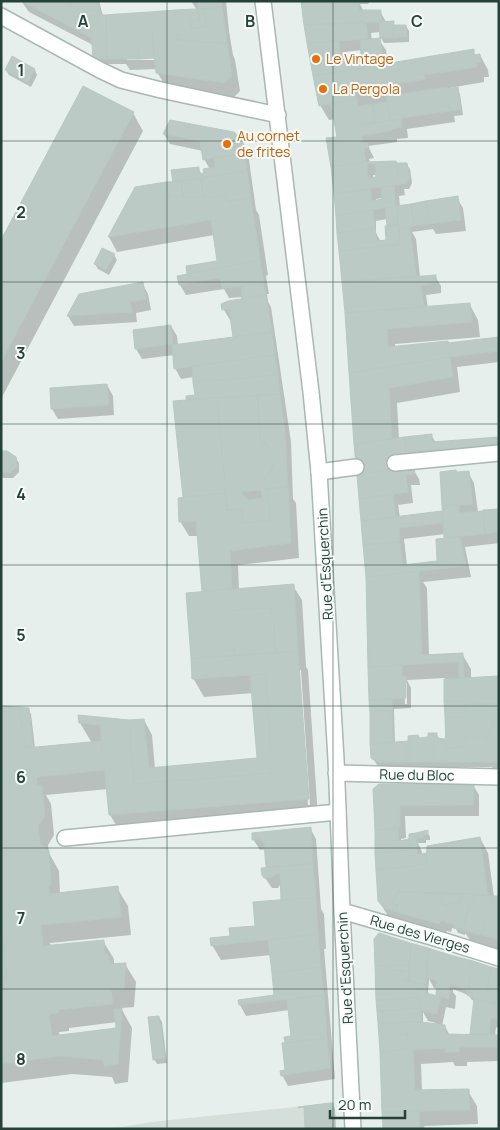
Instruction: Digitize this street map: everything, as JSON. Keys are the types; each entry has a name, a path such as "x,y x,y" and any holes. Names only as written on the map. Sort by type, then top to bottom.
{"street":[{"name":"Rue d'Esquerchin","path":"263,1 311,392 319,472 353,1129"},
{"path":"1,16 121,80 278,115"},
{"path":"394,464 499,453"},
{"path":"319,472 356,467"},
{"name":"Rue du Bloc","path":"336,774 499,777"},
{"path":"65,838 338,812"},
{"name":"Rue des Vierges","path":"342,911 499,958"}],"shaded area":[{"path":"333,1103 334,1129 110,1129 151,1122"}],"building":[{"path":"21,1 69,1 73,17 90,16 92,38"},
{"path":"69,1 97,1 101,15 73,17"},
{"path":"197,1 222,1 222,7 198,9"},
{"path":"301,1 359,1 359,10 381,10 381,22 304,25"},
{"path":"222,7 227,43 177,40 175,10 198,9 199,20 190,20 191,28 205,27 204,8"},
{"path":"204,8 205,27 191,28 190,20 199,20 198,9"},
{"path":"175,10 177,40 227,43 232,75 225,83 156,73 150,12"},
{"path":"150,12 154,58 139,59 134,13"},
{"path":"134,13 139,59 122,59 118,14"},
{"path":"118,14 122,59 107,59 106,15"},
{"path":"98,15 98,25 91,26 90,16"},
{"path":"98,15 106,15 107,59 93,60 91,26 98,25"},
{"path":"394,21 392,38 380,38 379,22"},
{"path":"366,22 368,39 307,43 304,25"},
{"path":"394,25 406,25 407,37 392,38"},
{"path":"380,38 384,64 313,76 307,43 339,41 341,58 361,55 360,40"},
{"path":"474,49 474,55 480,54 481,62 476,63 477,67 424,75 426,79 356,91 357,99 319,106 313,76"},
{"path":"12,56 35,69 28,83 5,70"},
{"path":"83,86 134,112 1,362 1,240"},
{"path":"447,87 450,111 390,120 386,96"},
{"path":"458,87 461,110 450,111 447,89"},
{"path":"357,99 360,125 401,119 402,127 362,136 363,143 368,143 369,148 364,148 366,162 331,167 326,138 337,137 331,104"},
{"path":"387,102 390,120 375,123 373,104"},
{"path":"373,104 375,123 360,125 358,106"},
{"path":"170,120 234,132 243,141 245,153 203,160 200,141 163,134"},
{"path":"245,153 247,171 173,182 171,170 199,167 199,174 204,173 203,169 215,167 214,158"},
{"path":"396,161 400,184 334,194 331,167 366,162","holes":["375,164 376,177 368,178 367,165"]},
{"path":"396,163 407,163 410,178 406,184 400,184"},
{"path":"247,171 251,198 228,201 223,197 203,197 201,178"},
{"path":"201,178 203,197 183,197 181,181"},
{"path":"181,181 183,197 169,197 166,182"},
{"path":"166,182 169,197 223,197 228,201 251,198 260,260 187,274 186,266 217,261 211,220 108,237 135,187"},
{"path":"394,185 396,206 336,216 334,194 371,189 372,201 382,199 381,187"},
{"path":"458,196 461,220 429,224 426,201"},
{"path":"426,201 429,224 414,226 411,204"},
{"path":"411,204 414,226 399,228 396,206"},
{"path":"396,206 398,225 387,226 385,208"},
{"path":"373,210 375,228 337,233 336,216"},
{"path":"398,225 400,244 339,251 337,233 375,228 377,241 386,240 385,226"},
{"path":"410,227 416,276 342,282 339,251 400,244 399,228"},
{"path":"102,248 115,254 106,270 94,264"},
{"path":"260,260 264,284 222,288 220,278 179,285 177,276"},
{"path":"436,275 436,283 421,285 424,307 345,313 342,282"},
{"path":"143,282 146,299 130,302 132,312 67,316 79,294"},
{"path":"264,284 266,295 242,299 241,286"},
{"path":"266,295 272,332 233,337 229,309 222,310 221,304 228,301"},
{"path":"470,303 472,322 387,329 388,347 448,341 450,357 349,373 345,313"},
{"path":"171,325 173,344 135,349 133,330"},
{"path":"272,332 275,355 174,369 172,345"},
{"path":"499,337 499,351 450,357 448,343"},
{"path":"275,355 278,375 193,382 192,366"},
{"path":"450,357 453,377 389,388 392,439 354,444 349,373"},
{"path":"278,375 280,394 186,400 186,396 195,395 193,382"},
{"path":"107,384 109,405 51,409 50,388"},
{"path":"280,394 285,430 288,487 265,489 264,478 269,474 273,466 271,449 260,439 258,396"},
{"path":"258,396 260,439 271,449 273,466 269,474 264,478 265,489 268,489 270,520 243,523 242,509 227,510 217,398","holes":["261,490 262,498 248,500 241,492"]},
{"path":"217,398 226,493 183,497 173,401"},
{"path":"432,434 432,442 499,437 499,446 406,456 404,437"},
{"path":"404,437 406,456 395,468 357,475 354,444"},
{"path":"1,451 7,451 16,457 17,466 10,473 1,473"},
{"path":"414,467 415,474 406,475 408,492 359,499 357,475 395,468"},
{"path":"456,470 457,472 469,471 473,504 442,506 440,472"},
{"path":"288,487 291,543 230,551 232,589 202,592 196,521 179,522 178,498 226,493 227,510 242,509 243,523 270,520 268,489"},
{"path":"393,494 396,517 361,521 359,499"},
{"path":"459,505 459,513 483,511 485,534 444,538 442,506"},
{"path":"499,509 499,532 485,534 483,510"},
{"path":"442,511 443,523 399,528 400,542 363,545 361,521"},
{"path":"460,537 466,566 366,577 363,545 400,542 403,565 437,561 436,539"},
{"path":"419,571 422,655 463,653 464,678 459,678 459,662 368,667 366,577"},
{"path":"294,584 298,651 276,653 272,608 231,610 234,656 191,658 186,593"},
{"path":"272,608 276,653 234,656 231,610"},
{"path":"298,651 309,799 109,815 100,725 79,723 78,715 129,720 134,784 272,773 266,674 192,679 191,658"},
{"path":"402,665 402,677 406,676 406,698 369,700 368,667"},
{"path":"266,674 272,773 134,784 129,720 144,719 149,768 257,758 250,675"},
{"path":"499,676 499,703 465,705 464,678"},
{"path":"464,678 465,701 444,701 444,679"},
{"path":"392,699 392,711 370,712 369,700"},
{"path":"444,701 465,701 464,711 469,711 469,717 445,717"},
{"path":"499,703 499,722 492,723 492,732 489,731 489,737 465,737 465,717 469,717 469,711 464,711 465,705"},
{"path":"1,706 19,707 25,748 101,741 105,770 37,777 37,785 42,785 45,816 38,826 40,843 49,851 51,885 49,885 49,894 118,886 121,917 41,925 43,946 104,940 105,955 108,954 110,964 126,963 124,989 111,990 113,1004 59,1010 59,1013 49,1014 52,1036 116,1028 114,1009 122,1008 118,1064 104,1066 103,1060 61,1056 1,1064 1,978 7,978 1,923"},
{"path":"19,707 29,708 33,747 25,748"},
{"path":"392,711 393,742 370,744 370,712"},
{"path":"445,717 465,717 465,747 446,748"},
{"path":"499,722 499,762 487,762 487,737 489,737 489,731 492,732 492,723"},
{"path":"428,733 434,733 434,762 408,762 408,736 428,737"},
{"path":"434,733 437,733 437,738 445,739 446,748 465,747 465,762 434,762"},
{"path":"465,737 487,737 487,762 465,762"},
{"path":"408,741 408,762 377,762 371,758 370,744"},
{"path":"379,784 474,784 473,805 400,806 400,828 375,830 373,789"},
{"path":"311,827 313,864 266,867 264,843 260,839 252,840 252,833"},
{"path":"398,828 399,841 409,839 409,850 375,853 375,830"},
{"path":"428,830 428,835 424,835 423,838 416,838 416,833"},
{"path":"416,833 417,840 409,841 409,834"},
{"path":"480,837 488,895 397,892 393,904 398,906 396,912 384,908 378,901 376,870 426,863 427,846"},
{"path":"417,840 417,855 427,853 426,863 376,870 375,853 409,850 409,841"},
{"path":"313,864 316,897 281,900 280,874 264,878 262,875 261,868"},
{"path":"397,892 443,893 441,904 450,906 445,922 441,921 439,924 396,912 398,906 393,904"},
{"path":"443,893 462,894 459,904 451,902 450,906 441,904"},
{"path":"462,894 473,895 462,930 454,928 455,925 445,922 451,902 459,904"},
{"path":"473,895 493,896 481,935 462,930"},
{"path":"493,896 499,896 499,940 481,935"},
{"path":"316,897 318,934 211,946 210,938 230,936 229,928 255,926 253,902"},
{"path":"379,933 410,943 410,965 392,965 392,967 375,965 374,939"},
{"path":"318,934 321,967 272,973 268,940"},
{"path":"3,940 7,978 1,978 1,941"},
{"path":"410,943 428,948 426,985 409,981"},
{"path":"428,948 450,955 447,983 450,984 449,999 436,996 437,981 427,978"},
{"path":"450,955 473,961 468,991 447,983"},
{"path":"473,961 491,967 486,992 469,987"},
{"path":"375,965 404,971 404,980 426,985 426,993 441,997 437,1014 421,1011 421,998 376,1000"},
{"path":"392,965 410,965 409,981 404,980 404,971 392,970"},
{"path":"321,967 324,995 239,1005 238,1000 274,995 272,973"},
{"path":"491,967 499,969 499,1005 494,1004 497,993 487,990"},
{"path":"469,987 497,993 494,1004 474,998 473,993 468,991"},
{"path":"468,991 473,993 474,998 467,995"},
{"path":"324,995 327,1038 285,1043 284,1037 291,1036 287,1000"},
{"path":"421,998 421,1008 377,1011 376,1000"},
{"path":"474,998 499,1005 499,1020 491,1018 489,1034 470,1034"},
{"path":"421,1008 421,1022 378,1023 377,1011"},
{"path":"159,1016 165,1058 153,1060 148,1017"},
{"path":"406,1022 445,1025 446,1034 499,1035 499,1047 459,1047 459,1052 445,1052 445,1048 413,1050 415,1090 469,1089 470,1110 382,1112 380,1052 408,1049"},
{"path":"406,1022 407,1034 400,1035 398,1023"},
{"path":"378,1023 398,1023 400,1035 407,1034 408,1049 380,1052"},
{"path":"327,1038 330,1068 281,1076 280,1071 285,1070 282,1043"},
{"path":"330,1103 333,1103 334,1129 331,1129"},
{"path":"330,1103 331,1129 305,1129 304,1107 298,1107"},
{"path":"419,1111 420,1129 383,1129 382,1112"}],"place":[{"name":"Le Vintage","path":"316,59"},
{"name":"La Pergola","path":"323,89"},
{"name":"Au cornet de frites","path":"227,144"}]}
